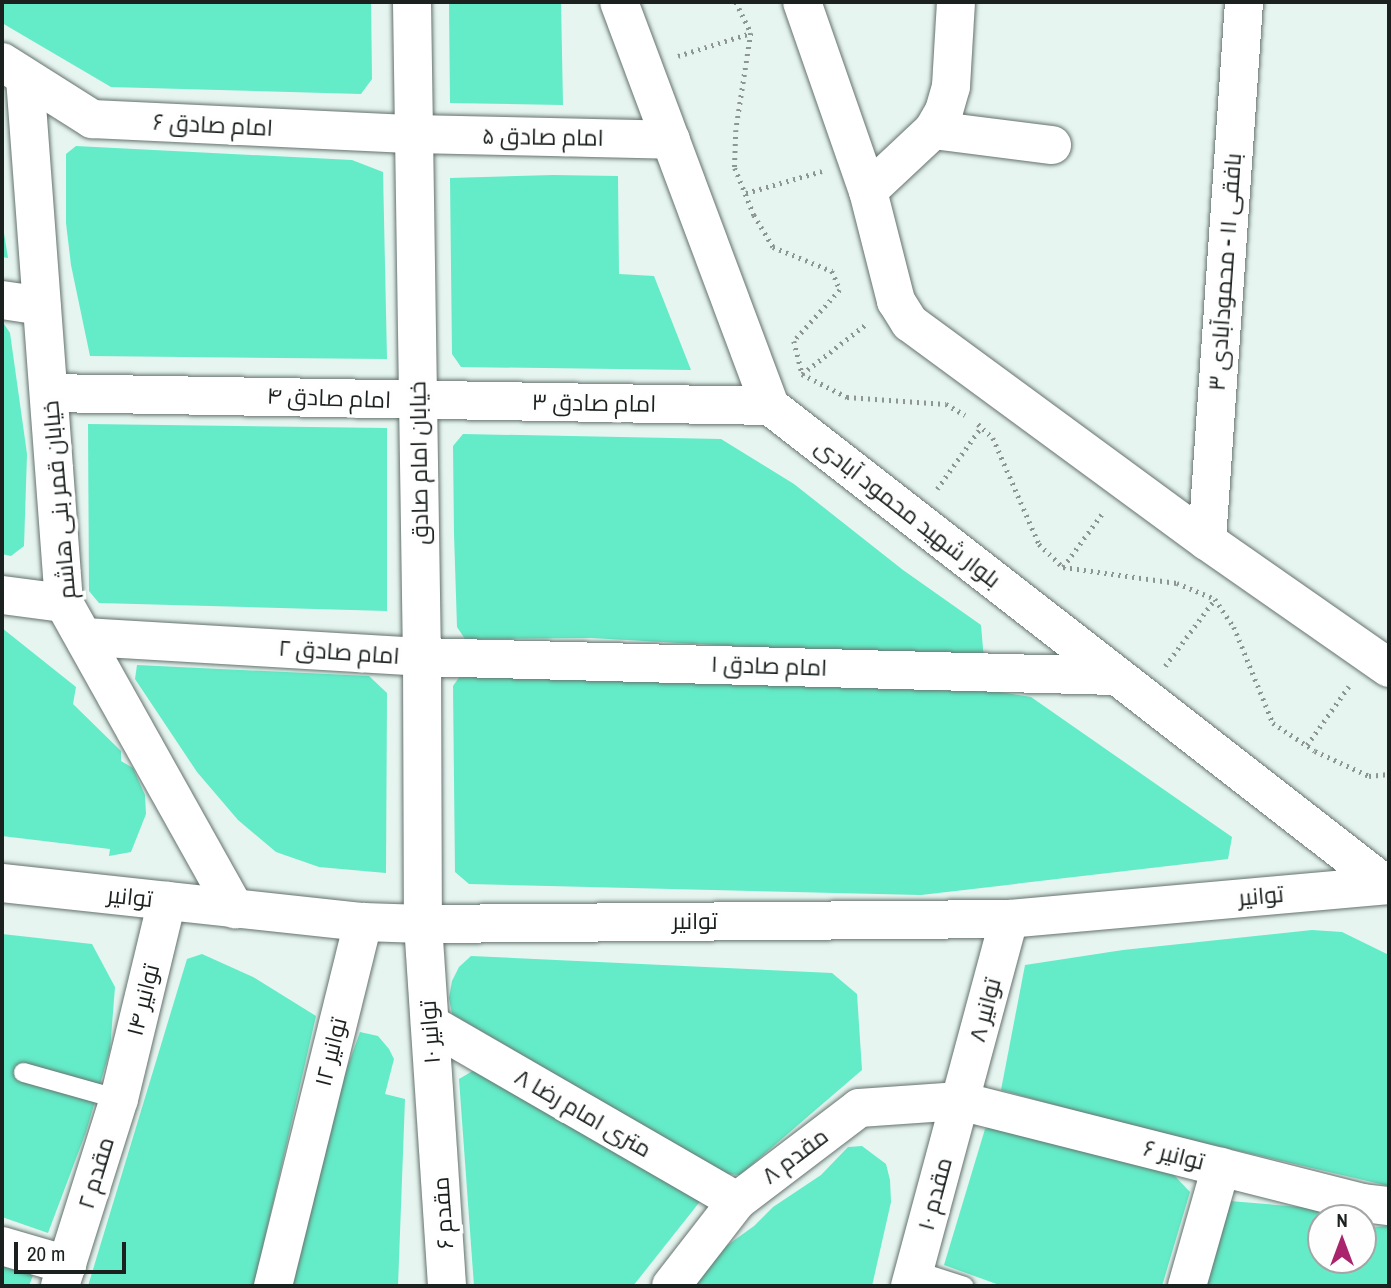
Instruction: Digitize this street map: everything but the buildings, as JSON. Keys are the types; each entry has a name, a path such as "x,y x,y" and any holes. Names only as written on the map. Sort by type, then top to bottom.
{"street":[{"name":"خیابان امام صادق","path":"412,2 422,657 422,924"},
{"path":"619,2 770,406"},
{"path":"802,2 863,176 896,301 910,323 1207,541 1380,662"},
{"path":"863,176 933,130 951,86 956,2"},
{"name":"بافقی ۱۱ - محمودآبادی ۳","path":"1207,541 1244,2"},
{"name":"امام صادق ۶","path":"13,70 92,119 414,134"},
{"name":"خیابان قمر بنی هاشم","path":"13,70 42,306 64,603 86,637 235,909"},
{"path":"933,130 1052,145"},
{"name":"امام صادق ۵","path":"414,134 671,140"},
{"path":"2,300 42,306"},
{"name":"امام صادق ۴","path":"49,393 417,400"},
{"name":"امام صادق ۳","path":"417,400 770,406"},
{"name":"بلوار شهید محمود آبادی","path":"770,406 1388,886"},
{"path":"2,595 64,603"},
{"name":"امام صادق ۲","path":"86,637 422,657"},
{"name":"امام صادق ۱","path":"422,657 1129,686"},
{"name":"توانیر","path":"2,883 363,922 422,924 1009,919 1388,886"},
{"name":"توانیر ۱۴","path":"118,1099 167,901"},
{"name":"توانیر ۸","path":"960,1101 1009,919"},
{"name":"توانیر ۱۲","path":"273,1286 363,922"},
{"name":"توانیر ۱۰","path":"422,924 438,1140"},
{"name":"۸ متری امام رضا","path":"430,1024 737,1201"},
{"name":"مقدم ۲","path":"64,1276 118,1099"},
{"name":"توانیر ۶","path":"960,1101 1363,1203 1389,1206"},
{"name":"مقدم ۸","path":"671,1286 737,1201 859,1108 960,1101"},
{"name":"مقدم ۱۰","path":"912,1278 960,1101"},
{"name":"مقدم ۶","path":"438,1140 447,1286"},
{"path":"1187,1286 1221,1167"},
{"path":"2,1246 64,1276"}],"lane":[{"path":"23,1072 118,1099"},
{"path":"912,1278 964,1286"}],"path":[{"path":"736,2 751,33 736,130 735,168 754,215 774,247 832,271 840,290 794,341 802,374 847,397 946,404 981,427 993,438 1039,544 1063,567 1177,583 1215,599 1234,627 1273,723 1307,745 1368,776 1389,774"},
{"path":"644,68 751,33"},
{"path":"746,193 863,176"},
{"path":"802,374 896,301"},
{"path":"916,520 981,427"},
{"path":"1063,567 1126,481"},
{"path":"1129,686 1215,599"},
{"path":"1307,745 1380,662"}]}
